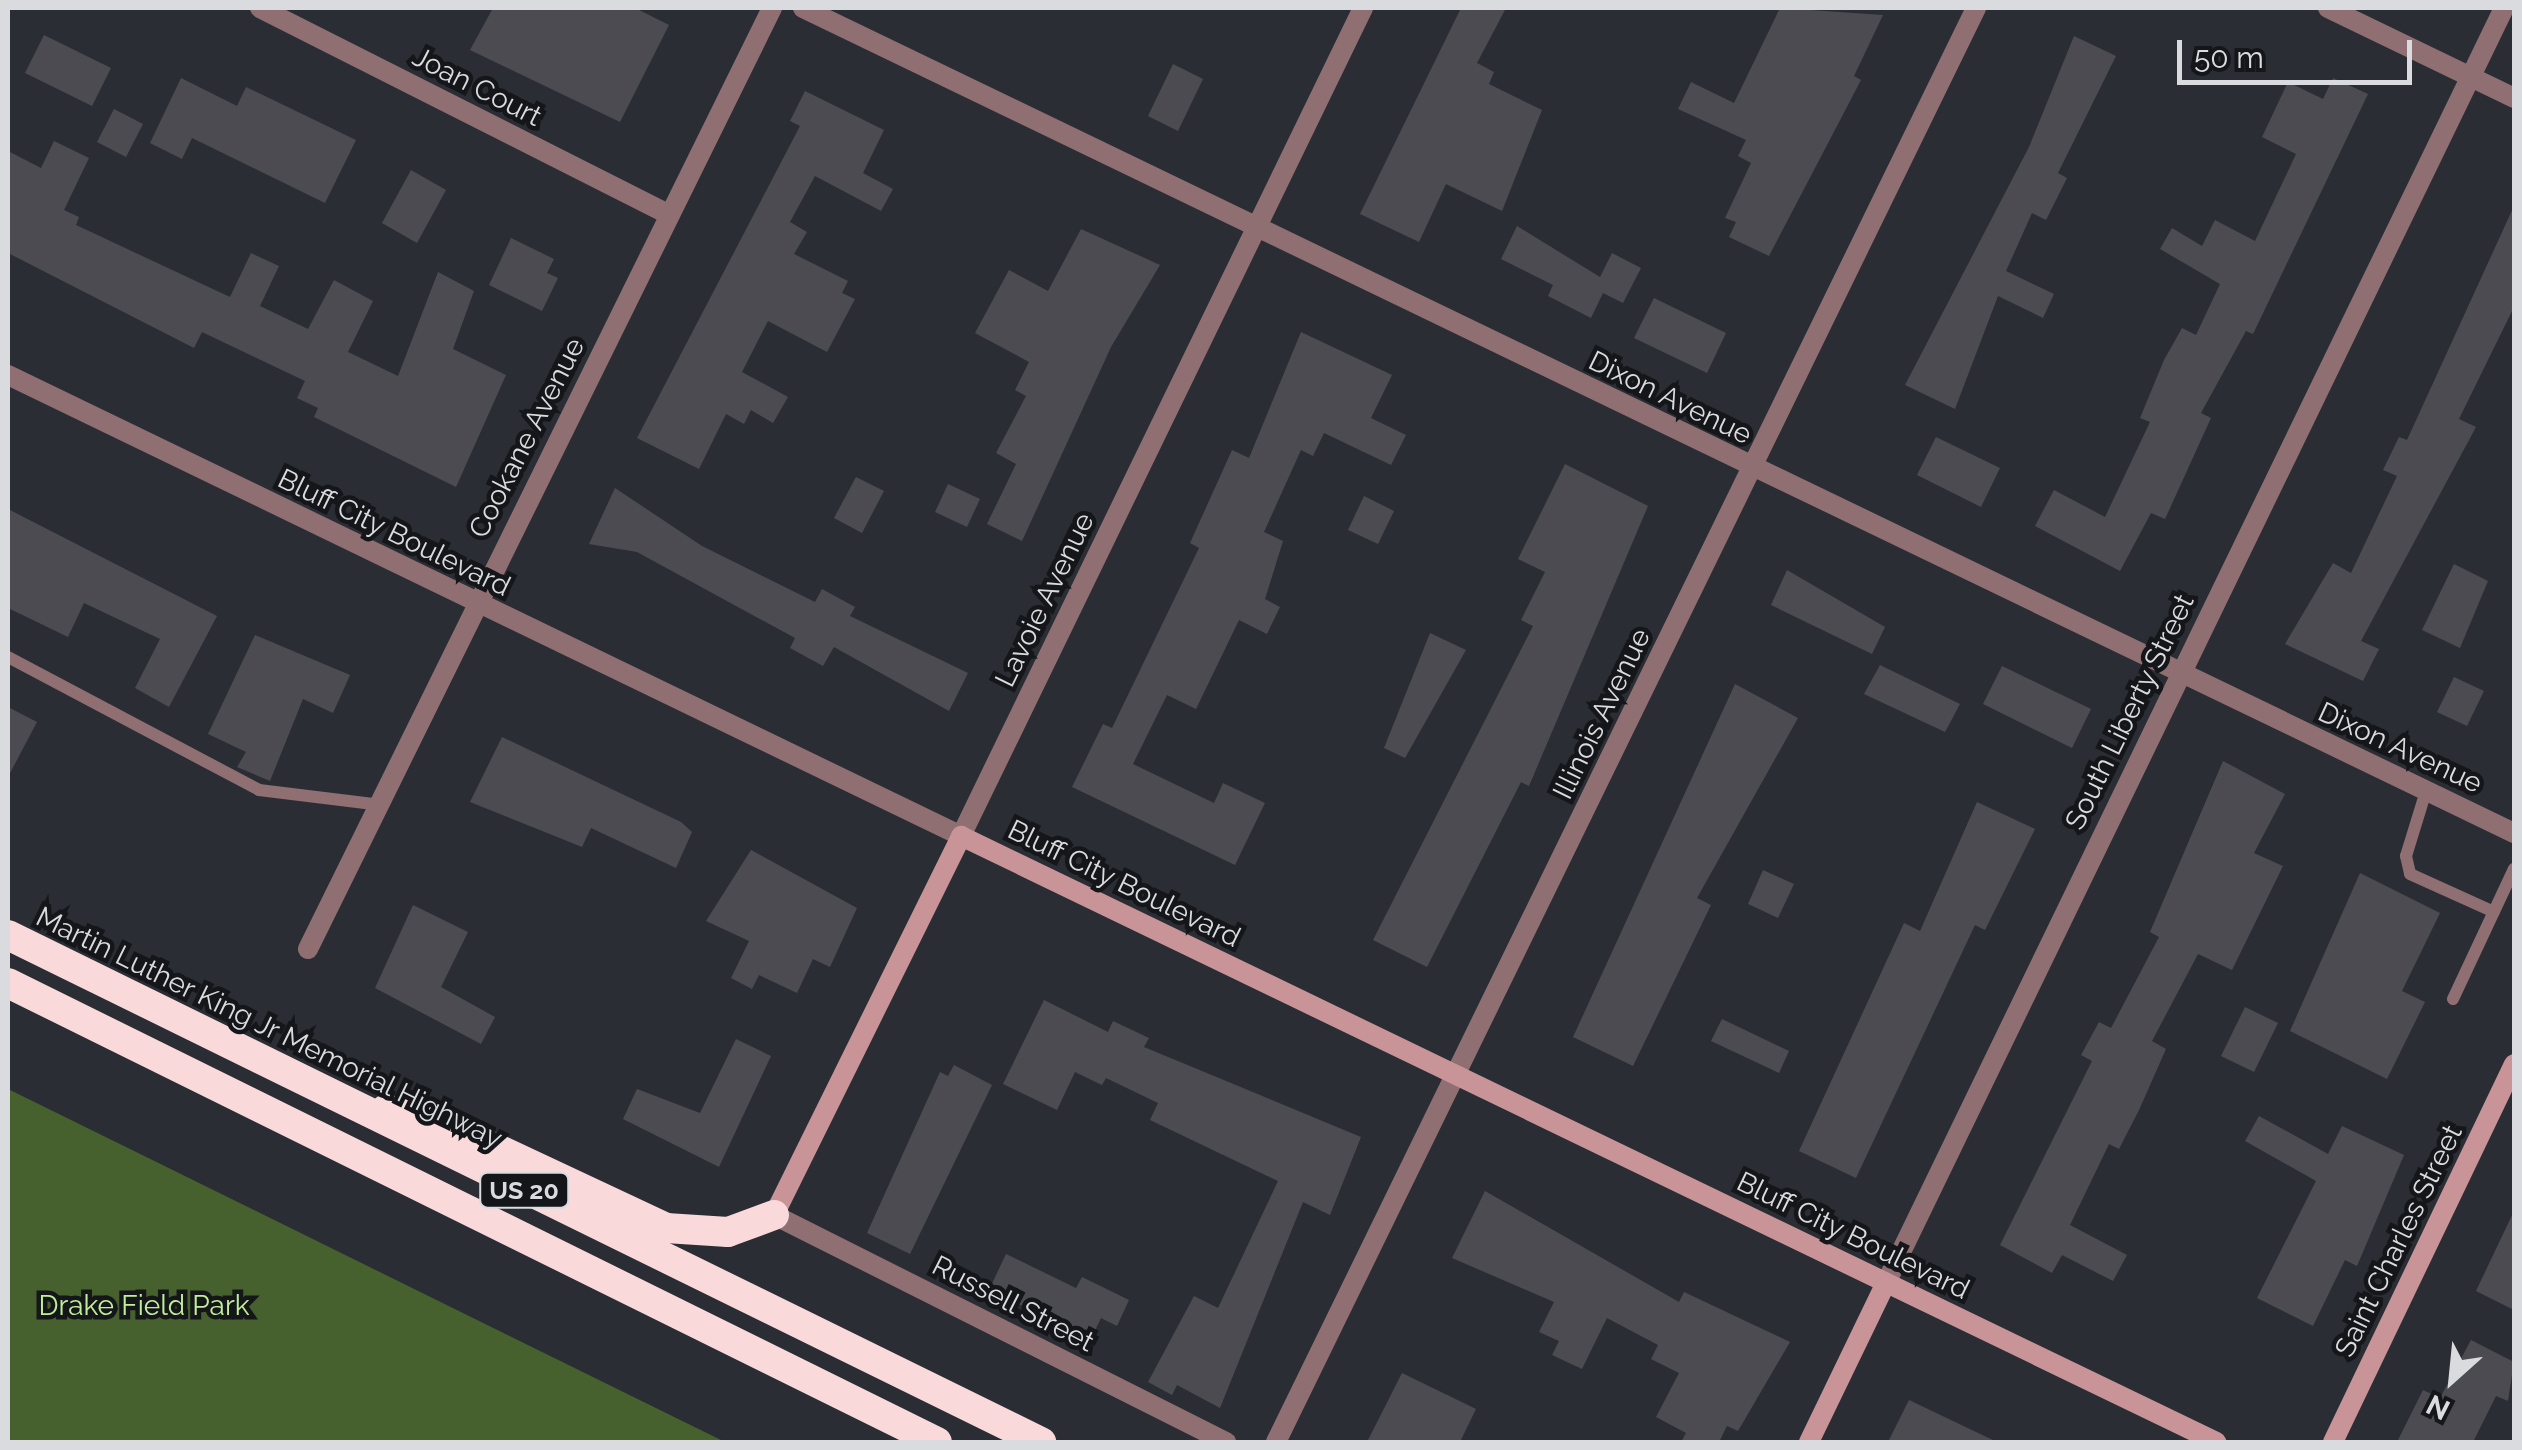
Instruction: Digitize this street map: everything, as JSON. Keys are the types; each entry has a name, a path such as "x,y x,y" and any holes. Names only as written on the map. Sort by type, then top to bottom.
{"highway":[{"name":"Martin Luther King Jr Memorial Highway","path":"8,935 1041,1442"},
{"name":"US 20","path":"8,983 937,1442"},
{"path":"331,1096 440,1122 666,1228 728,1232 774,1216"}],"main road":[{"name":"Bluff City Boulevard","path":"961,836 2216,1442"},
{"name":"Lavoie Avenue","path":"774,1216 961,836"},
{"name":"Saint Charles Street","path":"2332,1442 2514,1064"},
{"name":"South Liberty Street","path":"1809,1442 1886,1282"}],"street":[{"name":"Joan Court","path":"260,8 669,215"},
{"name":"Cookane Avenue","path":"308,949 373,804 772,8"},
{"name":"Dixon Avenue","path":"803,8 2514,833"},
{"name":"Lavoie Avenue","path":"961,836 1363,8"},
{"name":"Illinois Avenue","path":"1276,1442 1459,1077 1976,8"},
{"path":"2328,8 2514,98"},
{"name":"South Liberty Street","path":"1886,1282 2178,673 2504,8"},
{"name":"Bluff City Boulevard","path":"8,375 474,604 961,836"},
{"name":"Russell Street","path":"774,1216 1226,1442"}],"lane":[{"path":"8,658 260,790 373,804"},
{"path":"2426,791 2406,856 2410,874 2494,912"},
{"path":"2453,999 2514,869"}],"green space":[{"name":"Drake Field Park","path":"8,1089 725,1442 8,1442"}],"building":[{"path":"493,8 635,8 669,25 620,122 470,50"},
{"path":"1461,8 1506,8 1477,63 1494,72 1489,84 1542,110 1502,211 1446,184 1419,242 1360,214"},
{"path":"1780,8 1883,15 1854,76 1861,80 1769,256 1729,237 1736,222 1725,218 1751,163 1738,156 1746,140 1678,109 1691,82 1734,103"},
{"path":"44,35 111,68 92,106 25,73"},
{"path":"2074,36 2116,56 2058,173 2067,178 2046,220 2032,213 2006,271 2054,294 2043,318 1998,296 1955,409 1905,385 2029,147"},
{"path":"1173,64 1203,79 1178,131 1148,116"},
{"path":"181,78 237,106 246,87 356,140 325,203 192,138 182,159 150,143"},
{"path":"2333,78 2368,94 2253,334 2246,331 2201,413 2211,418 2165,519 2151,513 2120,571 2035,526 2054,490 2105,517 2150,422 2140,418 2164,360 2182,328 2196,335 2220,284 2160,249 2172,228 2202,246 2215,220 2255,241 2296,154 2262,137 2288,82 2323,99"},
{"path":"805,91 884,130 863,173 893,189 881,211 815,176 790,222 807,232 794,254 848,281 842,293 855,299 827,352 768,321 742,372 788,397 773,423 751,410 744,424 726,414 699,469 637,438 800,126 790,121"},
{"path":"114,109 143,124 126,157 97,142"},
{"path":"54,141 89,158 64,210 79,217 76,225 230,297 251,253 279,266 260,306 308,329 334,280 373,301 348,352 398,376 438,272 474,291 453,349 506,375 456,487 314,417 318,408 297,398 305,381 202,332 194,348 8,253 8,151 41,168"},
{"path":"411,170 446,190 417,243 382,223"},
{"path":"2514,206 2514,307 2459,419 2476,427 2361,641 2379,649 2363,681 2285,644 2333,563 2351,573 2397,476 2383,470 2399,437 2407,440"},
{"path":"1517,226 1600,277 1612,253 1641,268 1623,303 1603,293 1591,318 1548,296 1553,285 1501,259"},
{"path":"1081,229 1160,265 1111,347 1022,541 987,524 1016,464 996,453 1026,396 1015,390 1029,362 975,333 1009,270 1048,291"},
{"path":"511,238 554,259 547,273 558,278 542,311 489,285"},
{"path":"1654,298 1726,333 1707,373 1634,338"},
{"path":"1301,332 1392,375 1371,418 1406,435 1391,465 1324,433 1313,456 1301,450 1264,532 1283,541 1265,599 1280,607 1267,634 1239,620 1196,709 1167,695 1133,764 1214,803 1223,783 1265,803 1235,865 1072,787 1103,724 1112,728 1199,548 1190,543 1232,450 1249,458"},
{"path":"1936,437 2000,468 1981,507 1917,475"},
{"path":"1565,464 1648,506 1529,786 1521,782 1427,967 1373,940 1533,626 1521,620 1545,572 1518,559"},
{"path":"856,477 884,491 862,533 834,518"},
{"path":"948,484 980,499 967,527 935,512"},
{"path":"615,488 702,546 815,602 822,589 855,607 850,616 968,673 949,711 834,647 823,666 790,648 795,638 637,552 589,544"},
{"path":"1364,496 1394,511 1378,544 1348,530"},
{"path":"8,509 217,616 169,707 135,688 160,639 84,603 68,637 8,608"},
{"path":"2454,564 2488,581 2460,648 2422,630"},
{"path":"1787,570 1885,627 1872,654 1771,605"},
{"path":"1430,633 1466,650 1405,758 1384,748"},
{"path":"255,635 350,675 333,713 303,699 270,781 237,767 246,752 208,734"},
{"path":"1880,665 1960,704 1945,732 1864,694"},
{"path":"2002,666 2091,709 2072,748 1983,704"},
{"path":"2454,677 2484,691 2467,726 2437,712"},
{"path":"1735,684 1798,718 1697,898 1711,905 1633,1066 1573,1037"},
{"path":"8,707 37,722 8,777"},
{"path":"502,737 681,822 692,832 676,868 591,828 582,847 470,802"},
{"path":"2223,761 2285,794 2254,853 2283,866 2232,970 2198,954 2152,1041 2166,1049 2139,1110 2119,1149 2109,1144 2070,1225 2127,1255 2113,1281 2062,1255 2052,1273 2000,1245 2092,1061 2081,1055 2099,1022 2111,1028 2159,937 2150,932"},
{"path":"1977,802 2035,829 1985,930 1975,925 1856,1178 1799,1151 1904,923 1920,931"},
{"path":"751,850 857,908 830,967 813,959 797,993 759,975 752,989 731,978 749,941 706,921"},
{"path":"1763,870 1794,884 1778,918 1748,904"},
{"path":"2360,873 2440,913 2402,991 2425,1002 2387,1079 2290,1031"},
{"path":"413,905 468,932 441,987 495,1017 481,1044 375,988"},
{"path":"1044,1000 1108,1032 1113,1021 1149,1038 1144,1047 1361,1137 1330,1215 1303,1202 1220,1408 1177,1385 1172,1395 1148,1382 1194,1296 1218,1308 1278,1181 1150,1120 1158,1103 1106,1078 1102,1085 1075,1072 1057,1110 1003,1084"},
{"path":"2245,1007 2278,1023 2254,1072 2221,1056"},
{"path":"1722,1019 1789,1051 1779,1073 1711,1041"},
{"path":"736,1039 771,1056 719,1167 623,1119 637,1089 700,1113"},
{"path":"954,1065 992,1085 910,1254 867,1233 940,1072 948,1076"},
{"path":"2259,1116 2328,1154 2342,1126 2404,1155 2357,1266 2345,1260 2313,1326 2257,1298 2316,1181 2245,1141"},
{"path":"1485,1191 1679,1302 1684,1292 1790,1342 1738,1431 1727,1426 1719,1442 1681,1442 1686,1433 1656,1417 1679,1373 1651,1359 1658,1345 1607,1318 1582,1369 1552,1355 1559,1341 1539,1332 1554,1302 1452,1258"},
{"path":"2514,1211 2514,1310 2476,1291"},
{"path":"1006,1254 1076,1288 1082,1277 1129,1300 1117,1326 1101,1318 1091,1339 989,1290"},
{"path":"2471,1340 2514,1362 2508,1401 2496,1396 2473,1442 2397,1442 2423,1390 2440,1398"},
{"path":"1402,1373 1476,1409 1460,1442 1367,1442"},
{"path":"1909,1400 1997,1442 1888,1442"}]}
